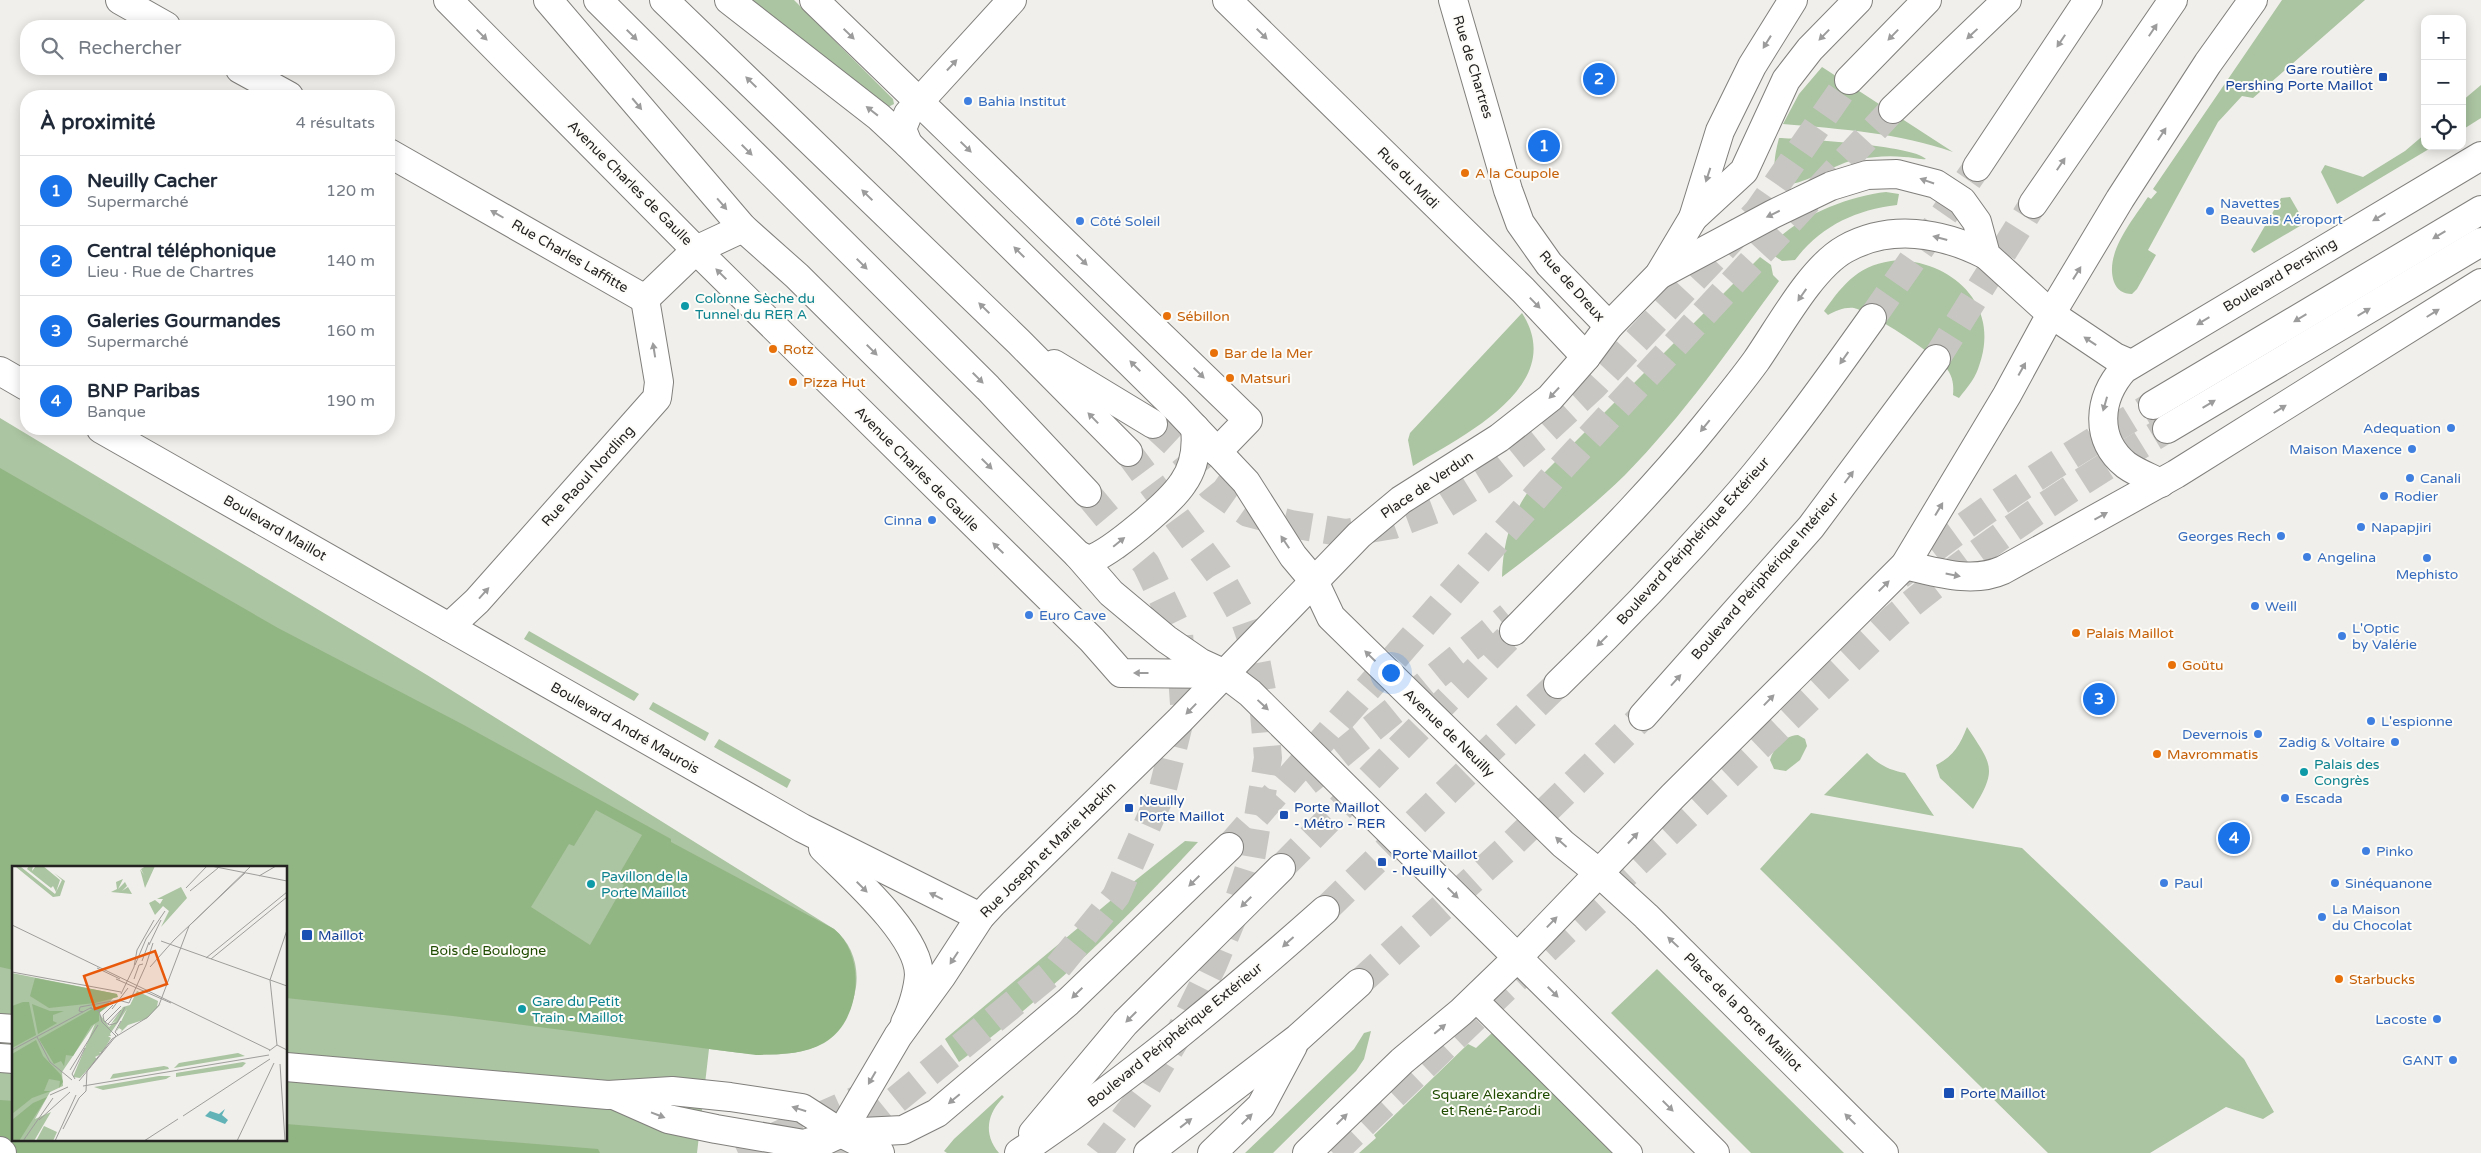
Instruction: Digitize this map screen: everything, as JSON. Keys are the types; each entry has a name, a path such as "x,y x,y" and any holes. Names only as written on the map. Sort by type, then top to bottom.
{"main road":[{"path":"120,0 155,20"},
{"name":"Avenue Charles de Gaulle","path":"448,0 696,250 1092,640 1121,674 1225,674"},
{"path":"548,0 743,228 797,276 1078,555 1111,593 1173,644 1201,663 1225,674 1250,693 1715,1153"},
{"path":"598,0 988,388 1087,493"},
{"path":"664,0 1019,342 1128,452"},
{"path":"729,0 879,117 1195,428 1217,452 1248,420 814,0"},
{"path":"908,144 903,133 904,120 1012,0"},
{"name":"Rue du Midi","path":"1227,0 1500,269 1586,357"},
{"name":"Rue de Chartres","path":"1453,0 1493,134"},
{"path":"1659,275 1693,218 1720,132 1752,66 1793,0"},
{"path":"1693,218 1744,171 1786,80 1806,55 1858,0"},
{"path":"1849,80 1927,0"},
{"path":"1892,109 2007,0"},
{"path":"1977,167 2088,0"},
{"path":"2033,204 2173,0"},
{"path":"1307,1153 1402,1060 1475,999 1518,957 1735,735 1905,565 2007,395 2051,314 2120,199 2208,63 2253,0"},
{"path":"251,75 278,90"},
{"name":"Rue de Dreux","path":"1493,134 1508,190 1520,223 1548,264 1609,326"},
{"name":"Rue Charles Laffitte","path":"395,156 646,299"},
{"name":"Boulevard Pershing","path":"2161,483 2123,462 2110,446 2103,431 2103,409 2118,376 2131,364 2481,156"},
{"path":"1659,275 1773,214 1831,186 1856,177 1877,173 1897,174 1926,181 1962,201 1977,222 1986,255"},
{"path":"2153,405 2481,210"},
{"path":"646,299 696,250 743,228"},
{"path":"1511,623 1610,532 1667,472 1755,363 1815,276 1833,257 1858,242 1901,233 1926,235 1950,241 1986,255 2051,314 2116,357 2131,364"},
{"path":"1500,269 1528,236"},
{"path":"2167,429 2481,242"},
{"name":"Place de Verdun","path":"1276,623 1314,581 1389,509 1428,481 1522,422 1550,398 1586,357 1609,326 1659,275"},
{"path":"1905,565 1962,576 1996,573 2161,483 2481,283"},
{"name":"Rue Raoul Nordling","path":"449,627 477,600 658,398 659,382 646,299"},
{"name":"Boulevard Périphérique Extérieur","path":"1558,684 1641,601 1742,490 1804,412 1872,318"},
{"path":"1019,342 1153,424"},
{"name":"Boulevard Périphérique Intérieur","path":"1643,716 1811,527 1936,359"},
{"path":"0,371 20,383"},
{"path":"1078,555 1089,560 1102,556 1146,520 1184,482 1197,448 1195,428"},
{"name":"Boulevard Maillot","path":"112,435 449,627"},
{"name":"Avenue de Neuilly","path":"1217,452 1246,482 1293,556 1314,581 1331,617 1563,844 1599,873"},
{"name":"Rue Joseph et Marie Hackin","path":"841,1133 898,1036 942,976 980,917 1276,623"},
{"name":"Boulevard André Maurois","path":"449,627 802,828 980,917"},
{"name":"Boulevard André Maurois","path":"802,828 872,896 901,932 912,951 919,976 911,1009 898,1036"},
{"path":"799,1153 841,1133 902,1130 938,1113 1068,1002 1229,847"},
{"path":"1018,1153 1125,1023 1281,868"},
{"name":"Place de la Porte Maillot","path":"1599,873 1678,946 1884,1153"},
{"name":"Boulevard Périphérique Extérieur","path":"1018,1153 1071,1118 1142,1066 1222,1001 1325,910"},
{"path":"1148,1153 1298,1038 1359,983"},
{"path":"1212,1153 1261,1106 1298,1038"},
{"path":"288,1067 614,1095 672,1091 802,1108 841,1133 880,1153"}],"street":[{"path":"1475,999 1630,1153"}],"green space":[{"path":"751,0 794,0 893,99 894,104 888,107"},
{"path":"2282,0 2365,0 2253,98 2242,96 2218,122 2148,250 2156,255 2137,289 2132,294 2123,292 2115,285 2112,271 2116,248 2128,226 2148,197 2151,199 2157,192 2153,189"},
{"path":"1822,67 1953,152 1891,136 1783,124 1799,94"},
{"path":"2481,85 2481,118 2466,127 2466,105 2466,98"},
{"path":"2421,137 2421,150 2427,150 2337,204 2321,172 2325,165 2363,177 2405,151"},
{"path":"1779,138 1880,146 1917,154 1926,159 1892,156 1858,159 1811,178 1796,183 1784,184 1777,178 1775,164"},
{"path":"1886,192 1899,194 1897,205 1867,211 1840,222 1816,238 1795,260 1782,261 1767,251 1777,239 1790,229 1820,211 1854,198"},
{"path":"2290,197 2305,223 2254,253 2251,250 2281,198"},
{"path":"1760,257 1771,265 1773,275 1779,281 1687,405 1611,489 1502,577 1504,551 1510,527 1520,504 1535,482"},
{"path":"1898,260 1919,263 1939,270 1956,280 1969,293 1979,309 1984,327 1984,347 1978,369 1970,384 1959,398 1953,395 1953,382 1947,369 1931,354 1903,335 1874,317 1854,308 1843,309 1828,315 1824,311 1839,291 1854,276 1863,270 1884,262"},
{"path":"1522,313 1533,339 1532,363 1521,386 1503,406 1481,424 1413,466 1408,440 1410,433"},
{"name":"Bois de Boulogne","path":"0,418 20,430 20,435 28,435 427,675 834,929 840,935 853,955 857,978 848,1013 836,1032 820,1044 801,1051 780,1054 757,1054 709,1049 697,1153 0,1153"},
{"name":"Bois de Boulogne","path":"0,468 278,628 462,724 671,839 671,842 834,929 845,941 852,955 855,971 855,988 852,1005 846,1020 836,1033 824,1043 799,1052 756,1055 453,1016 288,998 288,866 12,866 12,970 0,967","holes":["596,810 642,835 618,876 618,881 624,885 590,945 531,907 569,844 574,846"]},
{"path":"529,631 639,694 634,701 524,639"},
{"path":"653,702 709,733 705,741 649,709"},
{"path":"1967,727 1982,750 1989,767 1986,785 1973,809 1940,778 1936,765 1955,750"},
{"path":"1798,735 1805,739 1807,746 1800,760 1786,771 1774,769 1770,760 1774,751 1784,740"},
{"path":"719,739 791,780 787,788 714,747"},
{"path":"1867,753 1885,766 1905,773 1934,816 1824,795"},
{"path":"1811,813 2022,848 2244,1059 2274,1112 2263,1119 2226,1107 2150,1153 2048,1153 1760,869"},
{"path":"1185,841 1198,842 1113,930 1023,1011 959,1062 945,1039"},
{"path":"1657,969 1844,1153 1751,1153 1611,1013"},
{"path":"1371,1031 1364,1059 1356,1071 1273,1153 1245,1153 1354,1049 1364,1033"},
{"name":"Square Alexandre et René-Parodi","path":"1493,1032 1614,1153 1359,1153 1376,1138 1374,1135 1468,1044 1476,1048"},
{"path":"1002,1095 1004,1097 994,1110 989,1124 991,1138 999,1153 947,1153 944,1151 954,1139"},
{"path":"0,1100 12,1101 12,1140 288,1140 288,1124 598,1149 600,1153 0,1153"}],"tunnel":[{"path":"1153,424 1180,449 1211,487 1248,513 1291,524 1346,533 1393,525 1439,508 1492,475 1540,436 1594,386 1758,211 1849,80"},
{"path":"1229,847 1553,477 1893,109"},
{"path":"1872,318 1977,167"},
{"path":"1936,359 2033,204"},
{"path":"1899,576 1991,507 2153,405"},
{"path":"1333,1153 1895,617 1994,541 2097,472 2167,429"},
{"path":"1098,1153 1142,1095 1180,1032 1213,965 1233,917 1250,865 1268,758 1262,691 1253,644 1245,621 1218,573 1128,452"},
{"path":"831,1153 1057,968 1116,896 1162,792 1184,704 1179,633 1146,564 1087,493"},
{"path":"1307,782 1509,616"},
{"path":"1281,868 1512,634"},
{"path":"1325,910 1558,684"},
{"path":"1359,983 1513,843 1643,716"},
{"path":"738,1153 874,1092"}],"place":[{"name":"Gare routière Pershing Porte Maillot","path":"2383,77"},
{"name":"Central téléphonique","path":"1599,79"},
{"name":"Bahia Institut","path":"968,101"},
{"name":"Neuilly Cacher","path":"1544,146"},
{"name":"A la Coupole","path":"1465,173"},
{"name":"Navettes Beauvais Aéroport","path":"2210,211"},
{"name":"Côté Soleil","path":"1080,221"},
{"name":"Colonne Sèche du Tunnel du RER A","path":"685,306"},
{"name":"Sébillon","path":"1167,316"},
{"name":"Rotz","path":"773,349"},
{"name":"Bar de la Mer","path":"1214,353"},
{"name":"Matsuri","path":"1230,378"},
{"name":"Pizza Hut","path":"793,382"},
{"name":"Adequation","path":"2451,428"},
{"name":"Maison Maxence","path":"2412,449"},
{"name":"Canali","path":"2410,478"},
{"name":"Rodier","path":"2384,496"},
{"name":"Cinna","path":"932,520"},
{"name":"Napapjiri","path":"2361,527"},
{"name":"Georges Rech","path":"2281,536"},
{"name":"Angelina","path":"2307,557"},
{"name":"Mephisto","path":"2427,558"},
{"name":"Weill","path":"2255,606"},
{"name":"Euro Cave","path":"1029,615"},
{"name":"Palais Maillot","path":"2076,633"},
{"name":"L'Optic by Valérie","path":"2342,636"},
{"name":"Goütu","path":"2172,665"},
{"name":"Galeries Gourmandes","path":"2099,699"},
{"name":"L'espionne","path":"2371,721"},
{"name":"Devernois","path":"2258,734"},
{"name":"Zadig & Voltaire","path":"2395,742"},
{"name":"Mavrommatis","path":"2157,754"},
{"name":"Palais des Congrès","path":"2304,772"},
{"name":"Escada","path":"2285,798"},
{"name":"Neuilly Porte Maillot","path":"1129,808"},
{"name":"Porte Maillot - Métro - RER","path":"1284,815"},
{"name":"BNP Paribas","path":"2234,838"},
{"name":"Pinko","path":"2366,851"},
{"name":"Porte Maillot - Neuilly","path":"1382,862"},
{"name":"Paul","path":"2164,883"},
{"name":"Sinéquanone","path":"2335,883"},
{"name":"Pavillon de la Porte Maillot","path":"591,884"},
{"name":"La Maison du Chocolat","path":"2322,917"},
{"name":"Maillot","path":"307,935"},
{"name":"Starbucks","path":"2339,979"},
{"name":"Gare du Petit Train - Maillot","path":"522,1009"},
{"name":"Lacoste","path":"2437,1019"},
{"name":"GANT","path":"2453,1060"},
{"name":"Porte Maillot","path":"1949,1093"}]}
